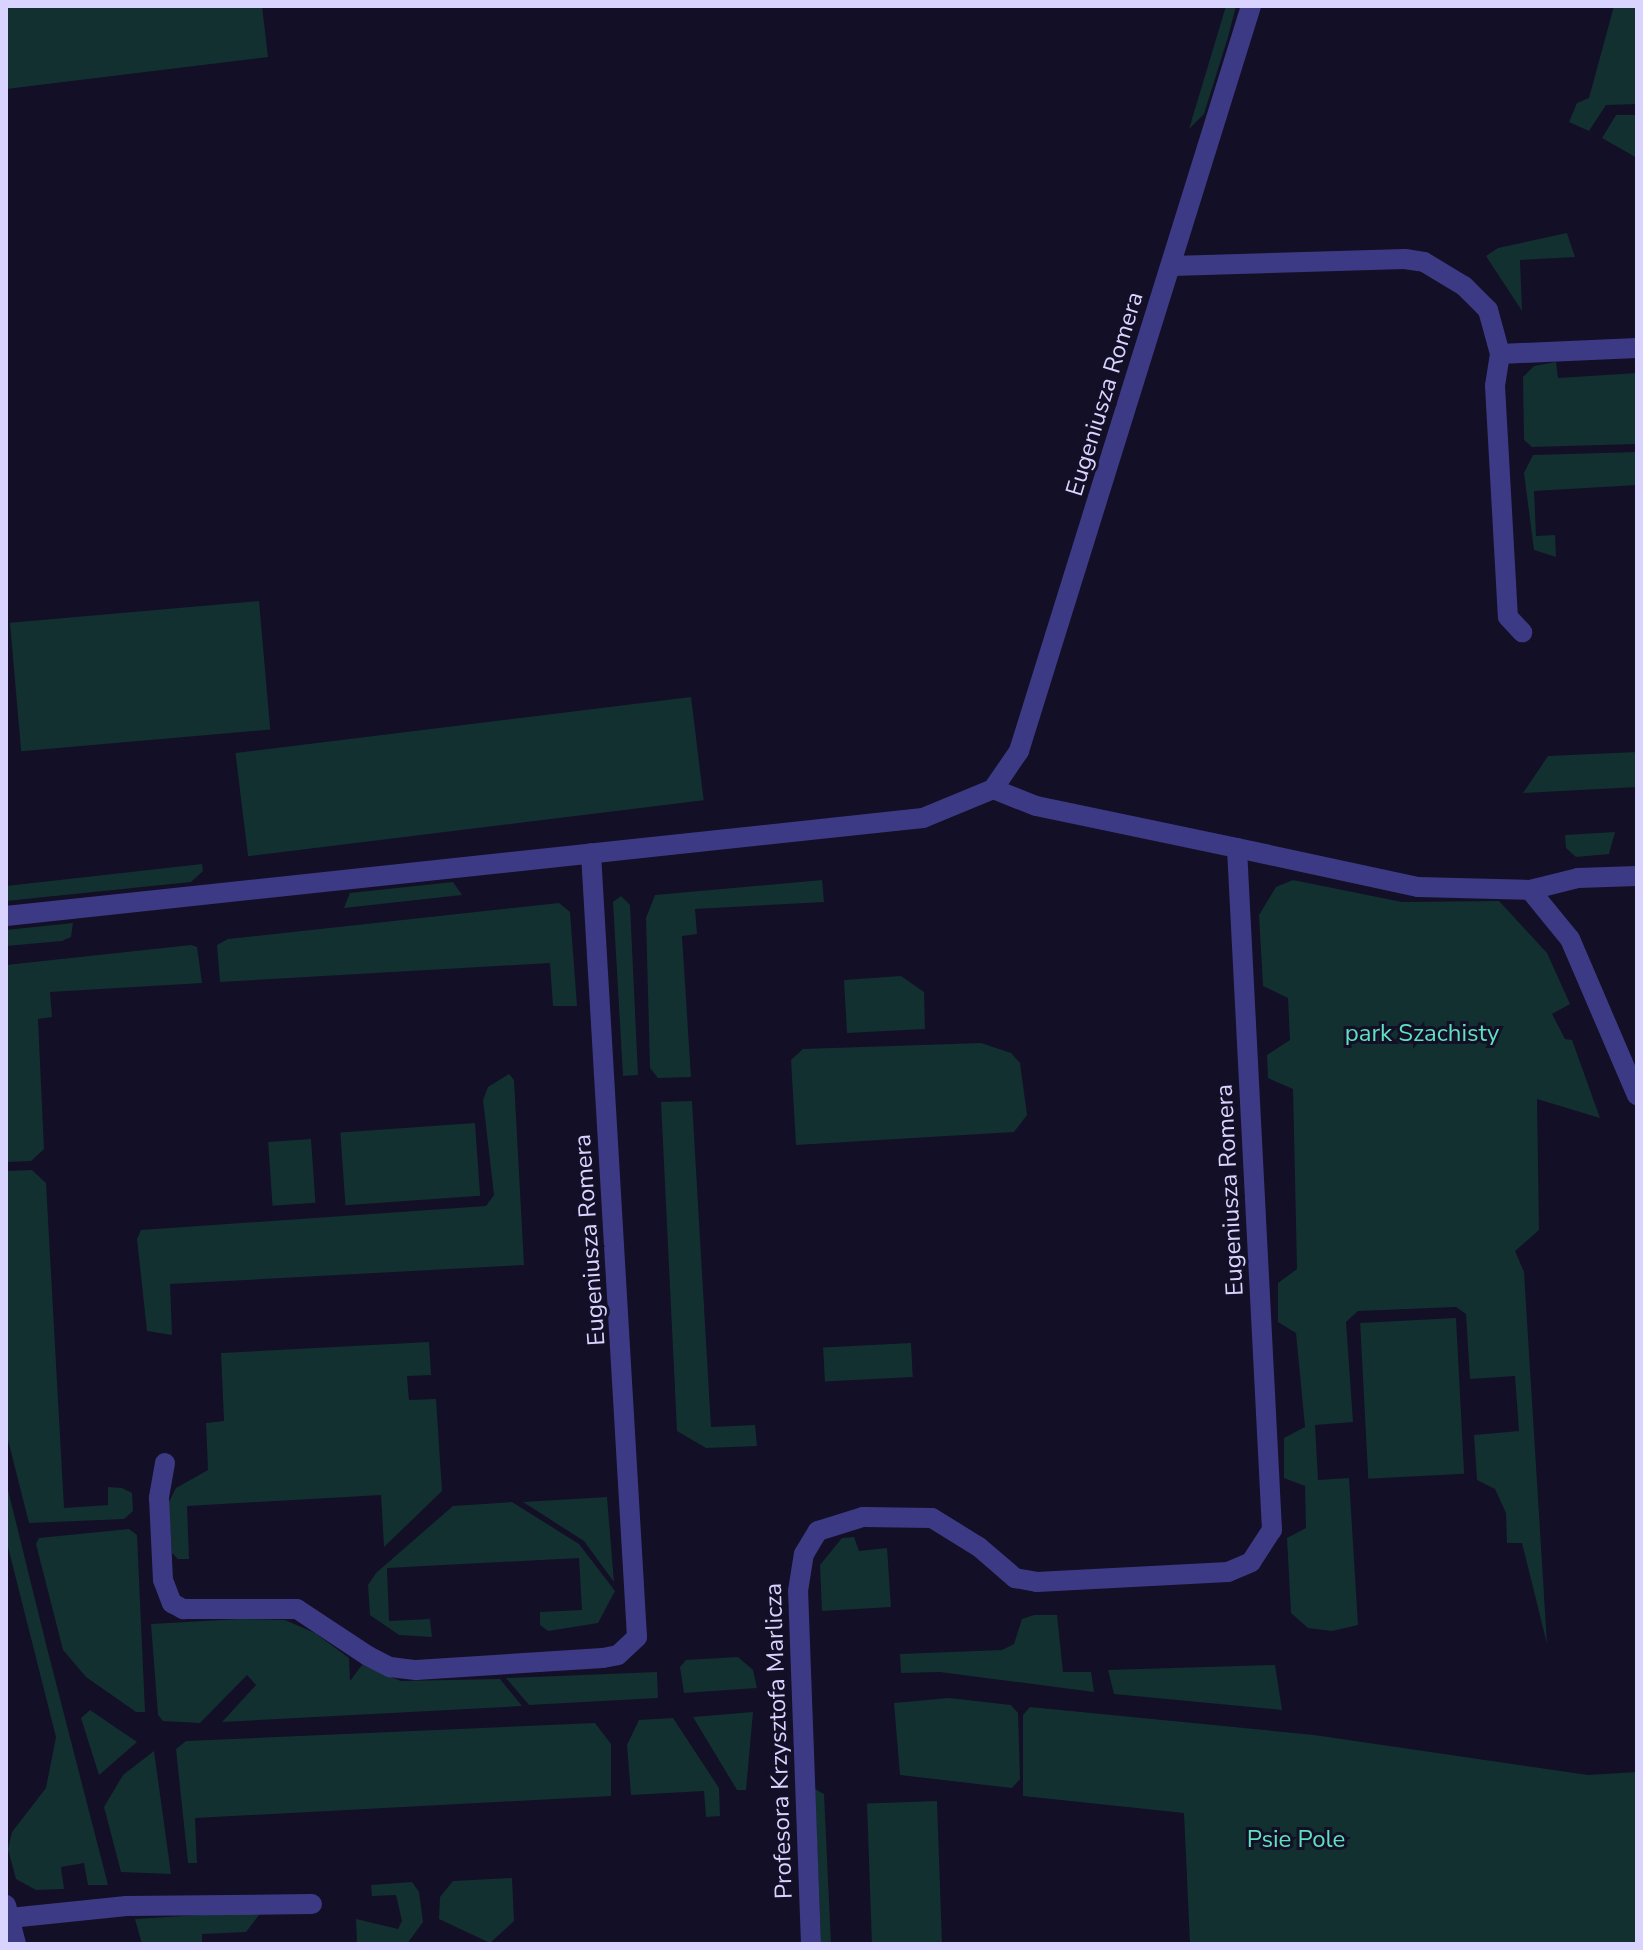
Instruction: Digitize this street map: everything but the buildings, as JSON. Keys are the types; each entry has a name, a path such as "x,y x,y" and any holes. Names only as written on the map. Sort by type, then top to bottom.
{"street":[{"name":"Eugeniusza Romera","path":"993,789 1019,751 1251,6"},
{"path":"1172,266 1424,262 1464,286 1488,310 1500,354 1495,386 1508,617 1522,632"},
{"path":"1500,354 1637,348"},
{"path":"6,916 923,818 993,789 1036,806 1438,890 1530,890 1578,878 1637,876"},
{"name":"Eugeniusza Romera","path":"811,1539 840,1521 912,1514 956,1530 1015,1578 1037,1582 1228,1572 1251,1562 1272,1530 1237,848"},
{"name":"Eugeniusza Romera","path":"165,1463 159,1498 163,1580 172,1603 183,1609 297,1609 368,1656 390,1667 416,1670 618,1655 637,1637 640,1623 591,853"},
{"path":"1530,890 1570,939 1637,1095"},
{"name":"Profesora Krzysztofa Marlicza","path":"811,1539 798,1591 811,1944"},
{"path":"16,1944 8,1911 312,1904"}],"green space":[{"path":"6,6 262,6 268,57 6,89"},
{"path":"1226,6 1236,6 1228,37 1204,114 1189,129"},
{"path":"1614,6 1637,6 1637,104 1606,105 1589,131 1569,122 1577,103 1589,98"},
{"path":"1616,115 1637,115 1637,158 1602,138"},
{"path":"1567,233 1575,257 1520,260 1522,311 1486,256 1498,248"},
{"path":"1556,362 1558,378 1637,373 1637,444 1532,447 1524,440 1523,377 1534,366"},
{"path":"1637,452 1637,485 1534,491 1536,536 1555,535 1556,557 1534,550 1524,473 1533,455"},
{"path":"259,601 270,730 21,751 10,623"},
{"path":"691,697 704,800 248,856 235,753"},
{"path":"1637,752 1637,787 1523,793 1548,756"},
{"path":"1615,832 1609,854 1576,857 1566,848 1565,835"},
{"path":"202,864 203,871 191,882 6,901 6,886"},
{"path":"822,880 824,902 695,909 697,934 682,936 691,1077 658,1078 650,1068 646,918 655,895"},
{"name":"park Szachisty","path":"1293,880 1402,902 1499,901 1547,953 1570,1004 1552,1014 1565,1039 1572,1040 1600,1118 1537,1099 1539,1230 1515,1251 1524,1272 1547,1644 1522,1543 1507,1543 1506,1513 1495,1489 1477,1480 1474,1435 1519,1431 1515,1376 1470,1379 1466,1314 1456,1307 1358,1311 1346,1322 1353,1422 1315,1425 1318,1480 1349,1478 1358,1625 1332,1631 1308,1628 1291,1613 1287,1538 1306,1528 1305,1486 1284,1478 1284,1438 1305,1427 1296,1333 1278,1322 1278,1283 1297,1269 1293,1089 1268,1078 1267,1055 1290,1040 1288,998 1263,986 1259,915 1276,887"},
{"path":"453,882 462,895 344,908 350,893"},
{"path":"621,896 630,905 638,1075 623,1076 613,902"},
{"path":"559,903 570,912 577,1006 553,1006 550,963 220,982 217,945 228,939"},
{"path":"73,923 71,937 62,941 6,946 6,930"},
{"path":"191,945 197,947 202,983 50,992 52,1017 38,1019 44,1149 31,1161 6,1162 6,965"},
{"path":"901,976 924,992 925,1029 847,1033 844,980"},
{"path":"981,1043 1011,1053 1020,1063 1027,1115 1014,1132 796,1145 791,1060 803,1049"},
{"path":"509,1074 514,1080 524,1265 170,1284 172,1335 147,1331 137,1239 141,1230 486,1206 494,1195 483,1100 488,1087"},
{"path":"692,1101 711,1427 755,1425 757,1446 706,1448 677,1431 661,1102"},
{"path":"475,1123 480,1196 345,1205 340,1132"},
{"path":"311,1139 315,1203 273,1206 268,1142"},
{"path":"32,1170 46,1183 64,1508 108,1505 108,1487 122,1488 132,1493 133,1511 124,1519 29,1523 6,1432 6,1171"},
{"path":"1456,1318 1464,1474 1368,1479 1360,1323"},
{"path":"429,1342 431,1375 407,1376 409,1400 436,1399 442,1491 384,1547 381,1495 187,1506 189,1559 178,1559 172,1553 168,1504 176,1488 208,1470 206,1423 224,1421 221,1353"},
{"path":"911,1343 913,1377 825,1382 823,1348"},
{"path":"6,1482 108,1885 88,1885 84,1863 61,1867 64,1889 36,1890 16,1879 8,1849 12,1832 46,1788 56,1737 6,1539"},
{"path":"607,1497 614,1582 584,1541 523,1502"},
{"path":"512,1502 579,1544 615,1591 598,1623 548,1631 540,1625 540,1612 582,1610 579,1558 387,1568 389,1621 430,1619 432,1637 399,1635 370,1615 368,1585 376,1573 453,1506"},
{"path":"129,1529 137,1535 145,1712 136,1712 86,1677 63,1650 36,1544 39,1538"},
{"path":"854,1537 859,1551 887,1548 891,1607 822,1611 820,1565 842,1538"},
{"path":"1034,1615 1057,1615 1063,1672 1091,1672 1094,1692 940,1672 901,1673 900,1654 1002,1650 1014,1644 1022,1619"},
{"path":"285,1620 315,1633 349,1658 350,1681 362,1665 401,1681 500,1679 522,1706 222,1722 256,1685 247,1675 200,1723 163,1721 158,1715 151,1624"},
{"path":"738,1657 753,1670 757,1688 684,1693 680,1667 686,1660"},
{"path":"1275,1665 1282,1710 1114,1694 1108,1670"},
{"path":"657,1672 658,1698 529,1705 506,1678"},
{"path":"949,1698 1011,1705 1018,1713 1020,1779 1012,1788 900,1775 894,1703"},
{"name":"Psie Pole","path":"1030,1707 1314,1735 1588,1775 1637,1772 1637,1944 1190,1944 1184,1813 1023,1796 1023,1715"},
{"path":"90,1710 137,1742 99,1775 81,1718"},
{"path":"753,1712 746,1790 737,1790 693,1717"},
{"path":"673,1718 719,1788 720,1816 706,1817 704,1791 631,1795 627,1745 639,1720"},
{"path":"595,1723 611,1744 611,1796 195,1818 197,1863 188,1863 176,1749 186,1741"},
{"path":"154,1751 171,1874 121,1872 104,1807 123,1775"},
{"path":"815,1789 824,1794 831,1944 821,1944"},
{"path":"937,1801 942,1944 872,1944 867,1803"},
{"path":"512,1878 514,1921 490,1943 439,1919 440,1897 453,1881"},
{"path":"412,1882 419,1892 423,1922 407,1944 357,1944 356,1919 398,1929 402,1921 396,1895 372,1896 371,1885"},
{"path":"262,1911 246,1932 202,1934 202,1944 142,1944 135,1919"}]}
